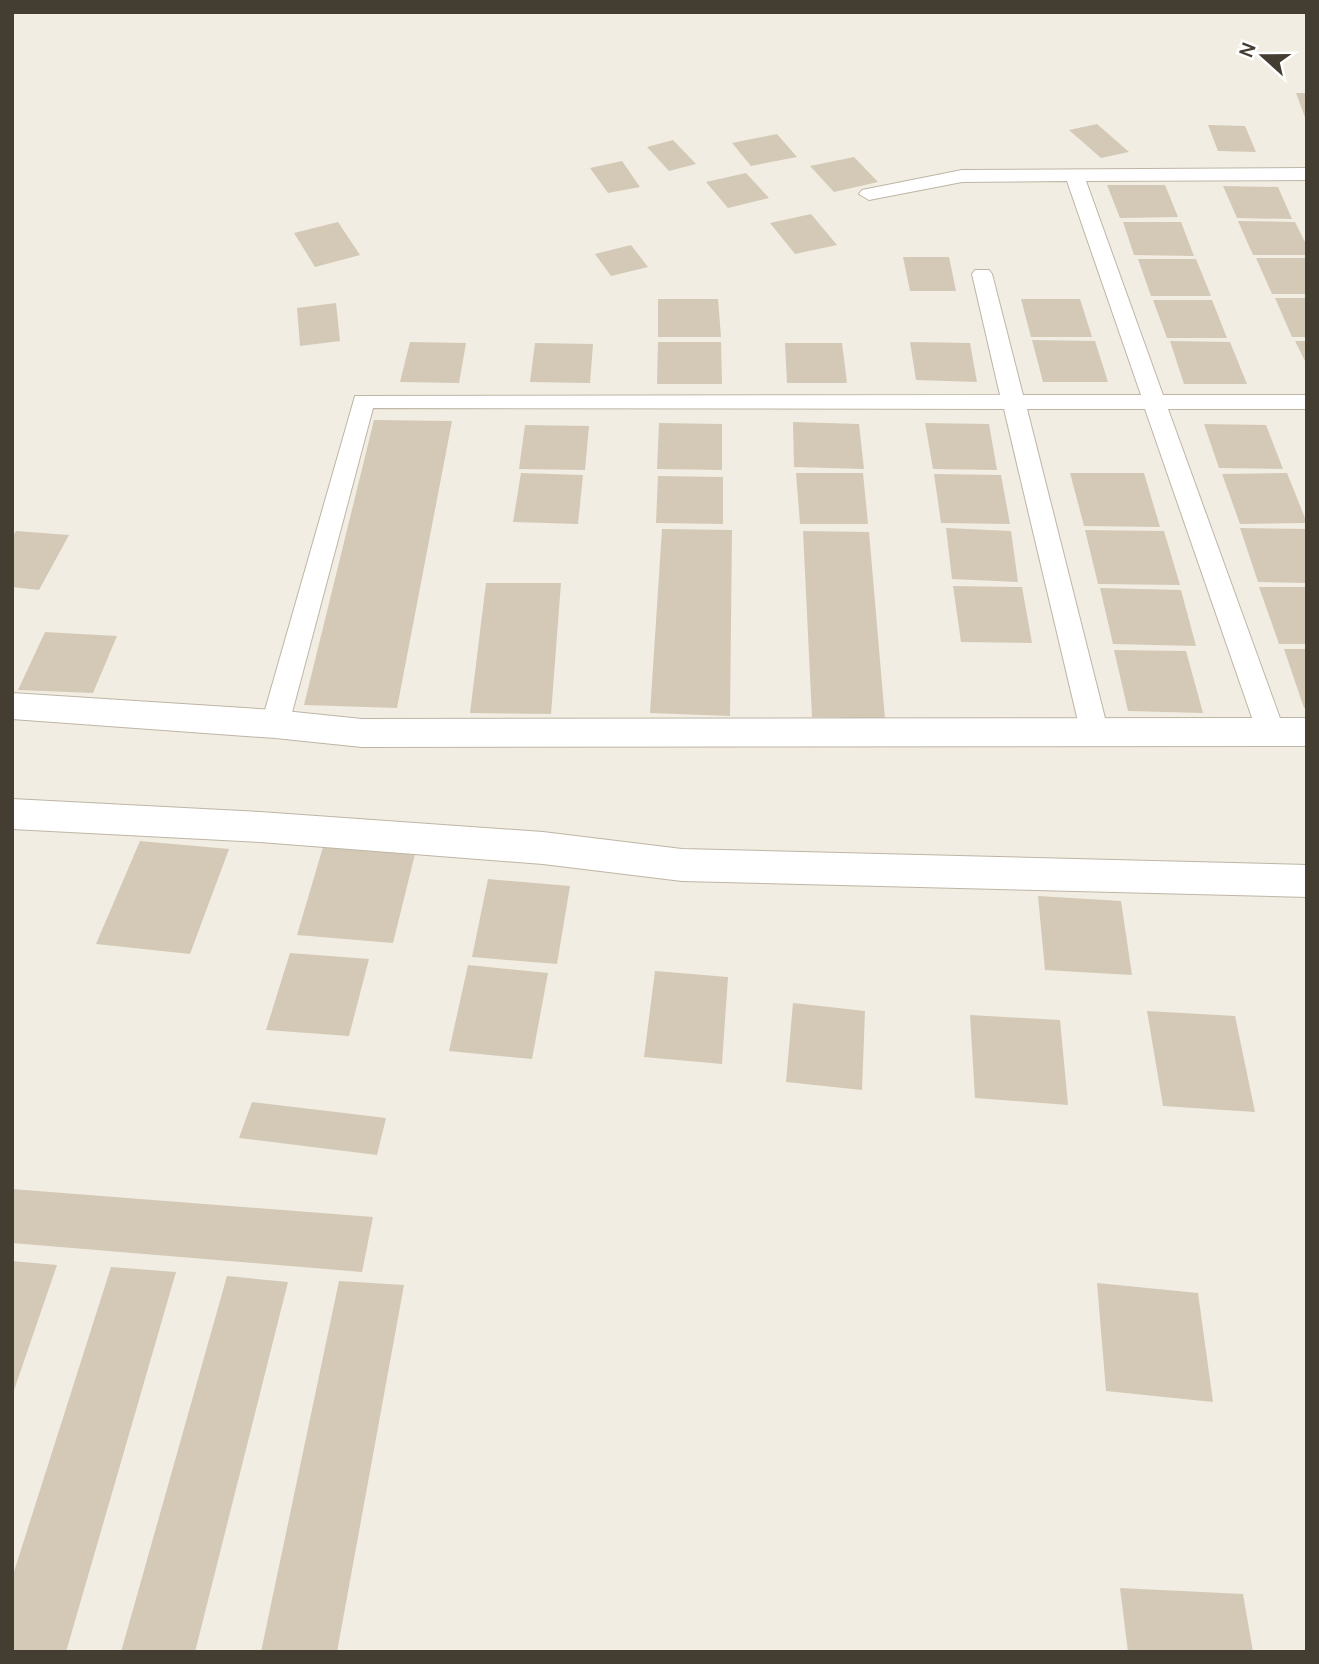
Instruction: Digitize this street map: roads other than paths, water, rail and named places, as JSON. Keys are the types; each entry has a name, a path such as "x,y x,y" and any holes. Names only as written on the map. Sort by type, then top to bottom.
{"street":[{"path":"12,706 275,724 362,733 1307,732"},
{"path":"12,814 260,827 530,847 681,865 1307,881"}],"lane":[{"path":"869,194 962,176 1307,174"},
{"path":"1075,177 1271,732"},
{"path":"982,274 1095,734"},
{"path":"275,724 363,401 1307,402"}]}
